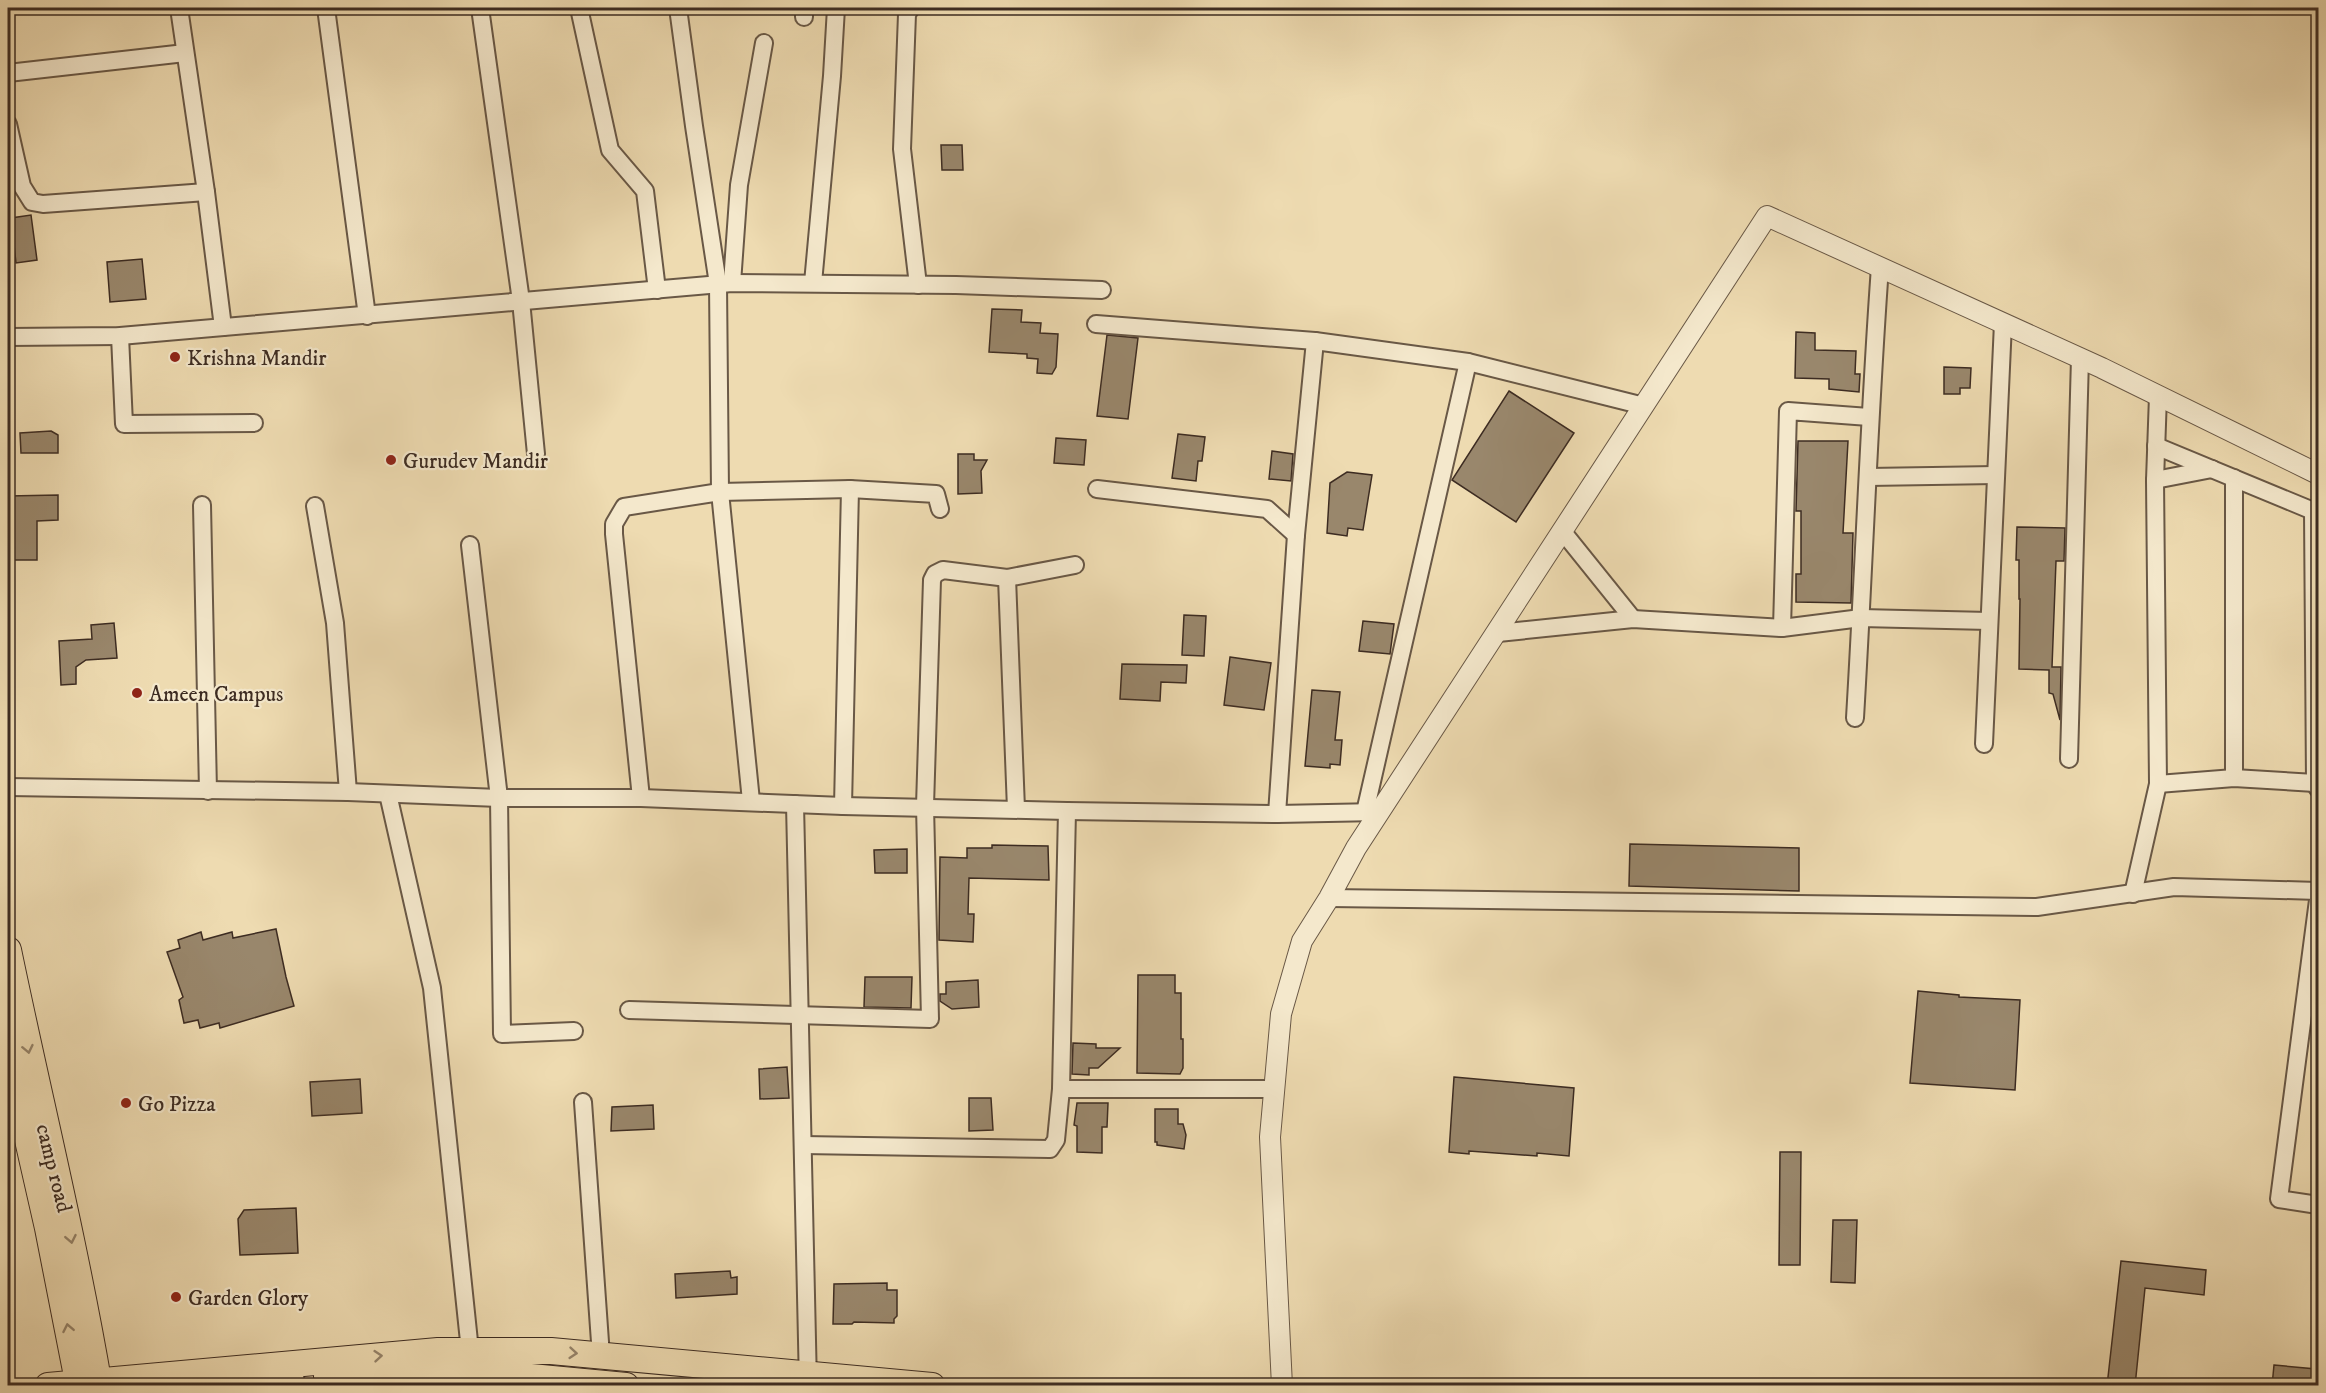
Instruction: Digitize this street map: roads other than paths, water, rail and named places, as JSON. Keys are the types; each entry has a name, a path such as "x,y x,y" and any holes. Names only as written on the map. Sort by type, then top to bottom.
{"main road":[{"name":"camp road","path":"8,950 39,1100 69,1224 88,1383"},
{"name":"camp road","path":"8,1052 48,1228 88,1383"},
{"path":"48,1386 426,1352 470,1351 551,1351 808,1380 932,1386"},
{"path":"247,1386 331,1376 488,1379 626,1386"}],"street":[{"path":"179,8 223,327"},
{"path":"326,8 367,316"},
{"path":"480,8 521,301 536,454"},
{"path":"579,8 610,150 645,191 657,290"},
{"path":"678,8 694,126 725,284"},
{"path":"813,283 836,8"},
{"path":"910,8 907,14 902,149 918,285"},
{"path":"751,801 720,492 725,284 739,185 764,43"},
{"path":"8,73 185,53"},
{"path":"8,124 22,186 32,201 43,204 206,192"},
{"path":"1282,1386 1270,1137 1281,1014 1302,941 1329,898 1372,812 1498,633 1767,216 2080,358 2319,474"},
{"path":"1855,718 1869,417 1880,267"},
{"path":"8,337 120,336 725,284 813,283 1102,290"},
{"path":"1984,744 2003,323"},
{"path":"1095,324 1315,341 1468,362 1644,406"},
{"path":"120,336 124,424 254,423"},
{"path":"1277,814 1296,535 1315,341"},
{"path":"2069,759 2080,358"},
{"path":"1372,812 1468,362"},
{"path":"2133,894 2158,784 2155,480 2158,396"},
{"path":"1782,628 1788,411 1869,417"},
{"path":"2156,446 2316,512 2317,786 2234,778 2158,784"},
{"path":"2155,480 2212,469"},
{"path":"1868,477 1996,475"},
{"path":"2234,478 2234,778"},
{"path":"843,806 850,489"},
{"path":"641,798 614,524 624,507 720,492 850,489 936,494 940,509"},
{"path":"1097,489 1267,509 1296,535"},
{"path":"202,505 208,791"},
{"path":"315,506 334,624 348,792"},
{"path":"1563,532 1633,619"},
{"path":"470,545 498,798 502,1034 574,1031"},
{"path":"629,1010 799,1017 930,1019 925,806 932,580 935,574 943,570 1007,578 1075,565"},
{"path":"1007,578 1016,809"},
{"path":"1498,633 1633,619 1782,628 1861,618 1989,621"},
{"path":"8,787 348,792 498,798 641,798 843,806 925,806 1067,811 1277,814 1372,812"},
{"path":"388,794 432,988 470,1351"},
{"path":"795,804 808,1380"},
{"path":"803,1145 1050,1149 1056,1140 1061,1089 1067,811"},
{"path":"1329,898 2037,907 2174,887 2319,891"},
{"path":"2319,900 2279,1199 2319,1205"},
{"path":"1061,1089 1274,1089"},
{"path":"583,1102 601,1356"}],"place":[{"name":"Krishna Mandir","path":"175,357"},
{"name":"Gurudev Mandir","path":"391,460"},
{"name":"Ameen Campus","path":"137,693"},
{"name":"Go Pizza","path":"126,1103"},
{"name":"Garden Glory","path":"176,1297"}]}
